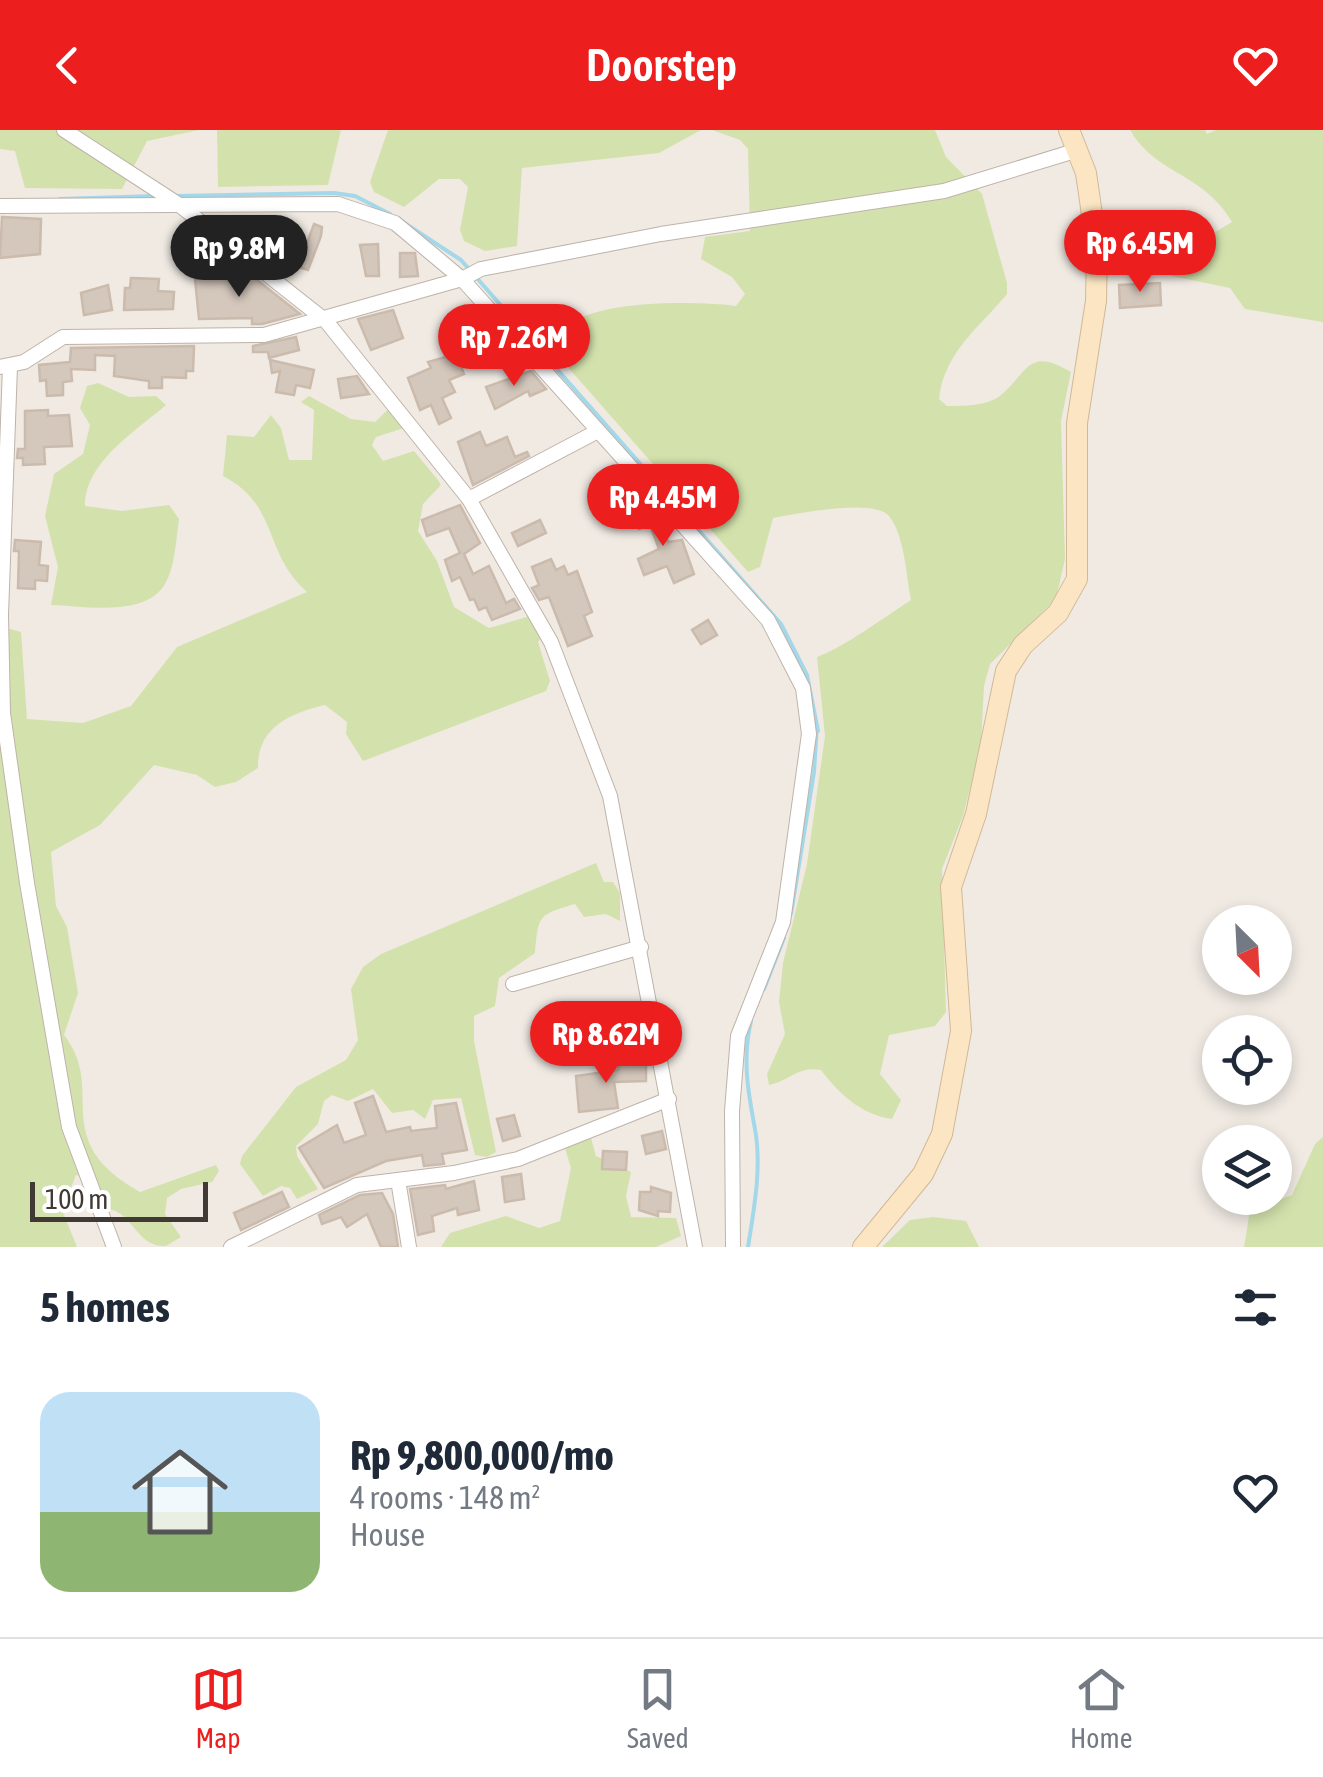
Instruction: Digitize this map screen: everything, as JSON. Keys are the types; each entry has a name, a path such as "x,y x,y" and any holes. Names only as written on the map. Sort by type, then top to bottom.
{"main road":[{"path":"863,1247 923,1174 942,1134 962,1031 951,886 976,814 1006,671 1023,645 1058,613 1077,578 1077,423 1096,301 1097,249 1078,150 1069,130"}],"street":[{"path":"64,130 168,197 326,321 469,499 551,642 610,796 695,1247"},
{"path":"114,1247 69,1127 26,883 4,712 1,615 5,366 24,362 62,336 264,336 326,321 470,274 661,234 944,191 1078,150"},
{"path":"0,206 168,197 354,207 396,223 470,274 596,432 768,620 803,688 809,734 783,922 747,1010 733,1076 733,1247"},
{"path":"469,499 596,432"},
{"path":"512,984 641,946"},
{"path":"231,1247 357,1185 518,1159 670,1099"},
{"path":"398,1180 409,1247"}],"green space":[{"path":"0,130 199,130 147,141 122,189 25,188 15,151 0,149"},
{"path":"217,130 341,130 328,185 218,187"},
{"path":"388,130 701,130 659,153 522,168 517,246 485,251 464,241 460,230 468,187 460,179 439,179 404,207 374,192 370,182"},
{"path":"712,130 935,130 946,157 982,194 1007,283 1007,294 948,367 939,399 947,406 989,401 1037,362 1046,361 1071,372 1061,421 1065,559 1056,599 990,664 984,686 981,745 963,816 942,869 946,1012 935,1026 889,1035 880,1074 901,1100 892,1119 852,1102 821,1070 806,1070 769,1085 767,1074 785,1034 779,1002 783,963 807,864 825,736 817,657 911,600 902,545 894,524 889,516 867,508 773,518 760,567 748,572 558,356 562,333 593,313 643,304 736,306 745,294 732,277 701,259 705,237 750,231 748,149 740,140"},
{"path":"1130,130 1205,130 1207,134 1216,130 1323,130 1323,322 1245,309 1230,288 1172,276 1168,265 1173,257 1232,222 1208,193 1153,156"},
{"path":"98,383 129,397 156,396 166,405 103,462 93,475 85,506 122,511 169,505 179,519 173,564 163,587 141,603 110,608 51,605 58,567 45,516 54,474 83,454 90,425 80,408 87,386"},
{"path":"309,396 351,419 375,422 399,399 413,418 407,427 376,437 372,445 383,461 414,451 441,485 423,504 418,531 437,561 454,607 489,628 537,614 543,636 538,642 550,681 546,691 363,761 346,734 347,722 325,705 300,712 270,732 259,754 258,768 236,782 215,787 197,775 154,765 100,825 51,852 56,906 67,927 78,993 64,1035 76,1056 86,1134 95,1153 112,1172 140,1192 216,1165 219,1171 212,1182 181,1189 167,1198 165,1214 181,1237 166,1246 148,1241 124,1217 109,1209 93,1178 76,1175 62,1210 77,1247 0,1247 0,626 21,632 27,719 83,723 131,706 177,647 307,592 283,561 254,501 223,476 227,435 254,437 271,415 281,428 289,460 312,460 314,410 301,402"},
{"path":"596,863 604,882 613,882 620,893 620,921 606,914 584,917 575,904 546,915 539,925 535,953 499,978 495,1006 474,1016 474,1041 496,1152 487,1157 475,1155 461,1098 433,1100 425,1119 413,1110 392,1113 373,1089 348,1101 332,1095 324,1101 318,1124 296,1146 297,1156 318,1189 297,1199 290,1188 281,1186 263,1196 240,1164 242,1156 296,1087 346,1060 358,1040 351,989 363,967 381,954"},
{"path":"585,1137 591,1138 596,1156 631,1172 626,1196 631,1217 676,1218 681,1236 656,1247 441,1247 450,1233 506,1216 539,1228 560,1221 571,1168 565,1148"},
{"path":"1323,1137 1323,1247 1244,1247 1249,1215 1292,1215 1292,1195 1315,1144"},
{"path":"933,1217 966,1221 979,1247 882,1247 910,1220"}],"building":[{"path":"2,217 41,219 40,254 0,258"},
{"path":"314,224 322,227 321,236 308,270 298,267"},
{"path":"281,234 289,239 283,248 287,250 272,264 265,259"},
{"path":"378,244 379,276 366,276 360,245"},
{"path":"400,253 415,253 418,276 400,277"},
{"path":"227,273 228,280 252,276 300,314 262,324 252,324 252,318 199,319 195,279"},
{"path":"131,278 159,279 158,291 174,292 173,309 124,310 125,288 130,288"},
{"path":"1160,283 1161,305 1120,308 1119,285"},
{"path":"108,285 112,310 84,315 81,293"},
{"path":"393,310 403,338 371,350 358,319"},
{"path":"296,337 299,350 269,358 268,352 253,352 253,346"},
{"path":"194,346 193,371 186,371 186,378 162,377 162,388 149,388 149,381 114,376 115,356 95,355 95,370 71,369 72,381 63,382 63,395 47,396 46,380 40,381 39,365 70,362 71,348"},
{"path":"456,354 464,374 449,380 455,392 442,398 451,418 439,424 431,405 420,410 408,378 431,368 428,362"},
{"path":"270,360 314,370 310,388 296,385 294,395 276,392 280,371 272,373"},
{"path":"531,371 546,389 530,396 528,391 495,409 486,387"},
{"path":"357,376 369,394 341,398 338,379"},
{"path":"48,410 48,416 69,415 72,446 44,447 45,464 23,465 23,458 17,458 18,449 25,449 25,411"},
{"path":"480,432 486,446 507,437 515,457 527,452 529,456 473,485 458,442"},
{"path":"460,505 480,543 464,554 473,574 489,566 506,603 514,599 520,609 492,620 486,607 479,610 474,599 470,600 460,577 452,581 445,560 460,553 449,528 427,536 422,520"},
{"path":"652,507 660,516 668,542 682,540 694,574 674,583 667,566 644,575 638,559 659,549 650,525 639,529 633,514"},
{"path":"540,520 546,533 518,546 512,533"},
{"path":"15,540 41,542 39,565 48,566 47,581 35,580 35,589 18,588 19,551 14,551"},
{"path":"551,559 556,570 564,566 568,575 577,571 592,612 584,616 592,636 568,646 549,597 539,600 532,588 539,585 532,567"},
{"path":"708,620 717,635 701,644 692,630"},
{"path":"646,1063 646,1081 614,1082 618,1108 579,1112 576,1076 618,1070 618,1064"},
{"path":"373,1096 386,1132 410,1127 411,1131 437,1128 435,1106 456,1103 467,1150 442,1154 444,1164 424,1166 422,1155 386,1161 324,1188 299,1148 337,1125 344,1143 366,1135 355,1103"},
{"path":"514,1115 520,1136 503,1141 497,1119"},
{"path":"662,1131 666,1149 646,1154 642,1136"},
{"path":"603,1151 627,1152 626,1170 602,1169"},
{"path":"521,1174 524,1199 505,1202 502,1177"},
{"path":"474,1181 479,1210 458,1215 457,1208 432,1216 434,1231 418,1235 410,1189 445,1185 446,1189"},
{"path":"651,1187 671,1193 670,1212 658,1211 658,1216 639,1210 640,1192 651,1192"},
{"path":"282,1192 289,1207 241,1230 234,1213"},
{"path":"382,1193 393,1214 398,1247 381,1247 367,1214 347,1227 341,1217 322,1224 319,1215 360,1195"}],"waterway":[{"path":"175,196 334,193 355,196 390,214"},
{"path":"60,199 155,196"},
{"path":"403,222 461,260 781,624 807,675 818,731 817,725 814,772 791,914"},
{"path":"764,989 784,938"},
{"path":"748,1247 758,1158 747,1075 751,1021"}]}
